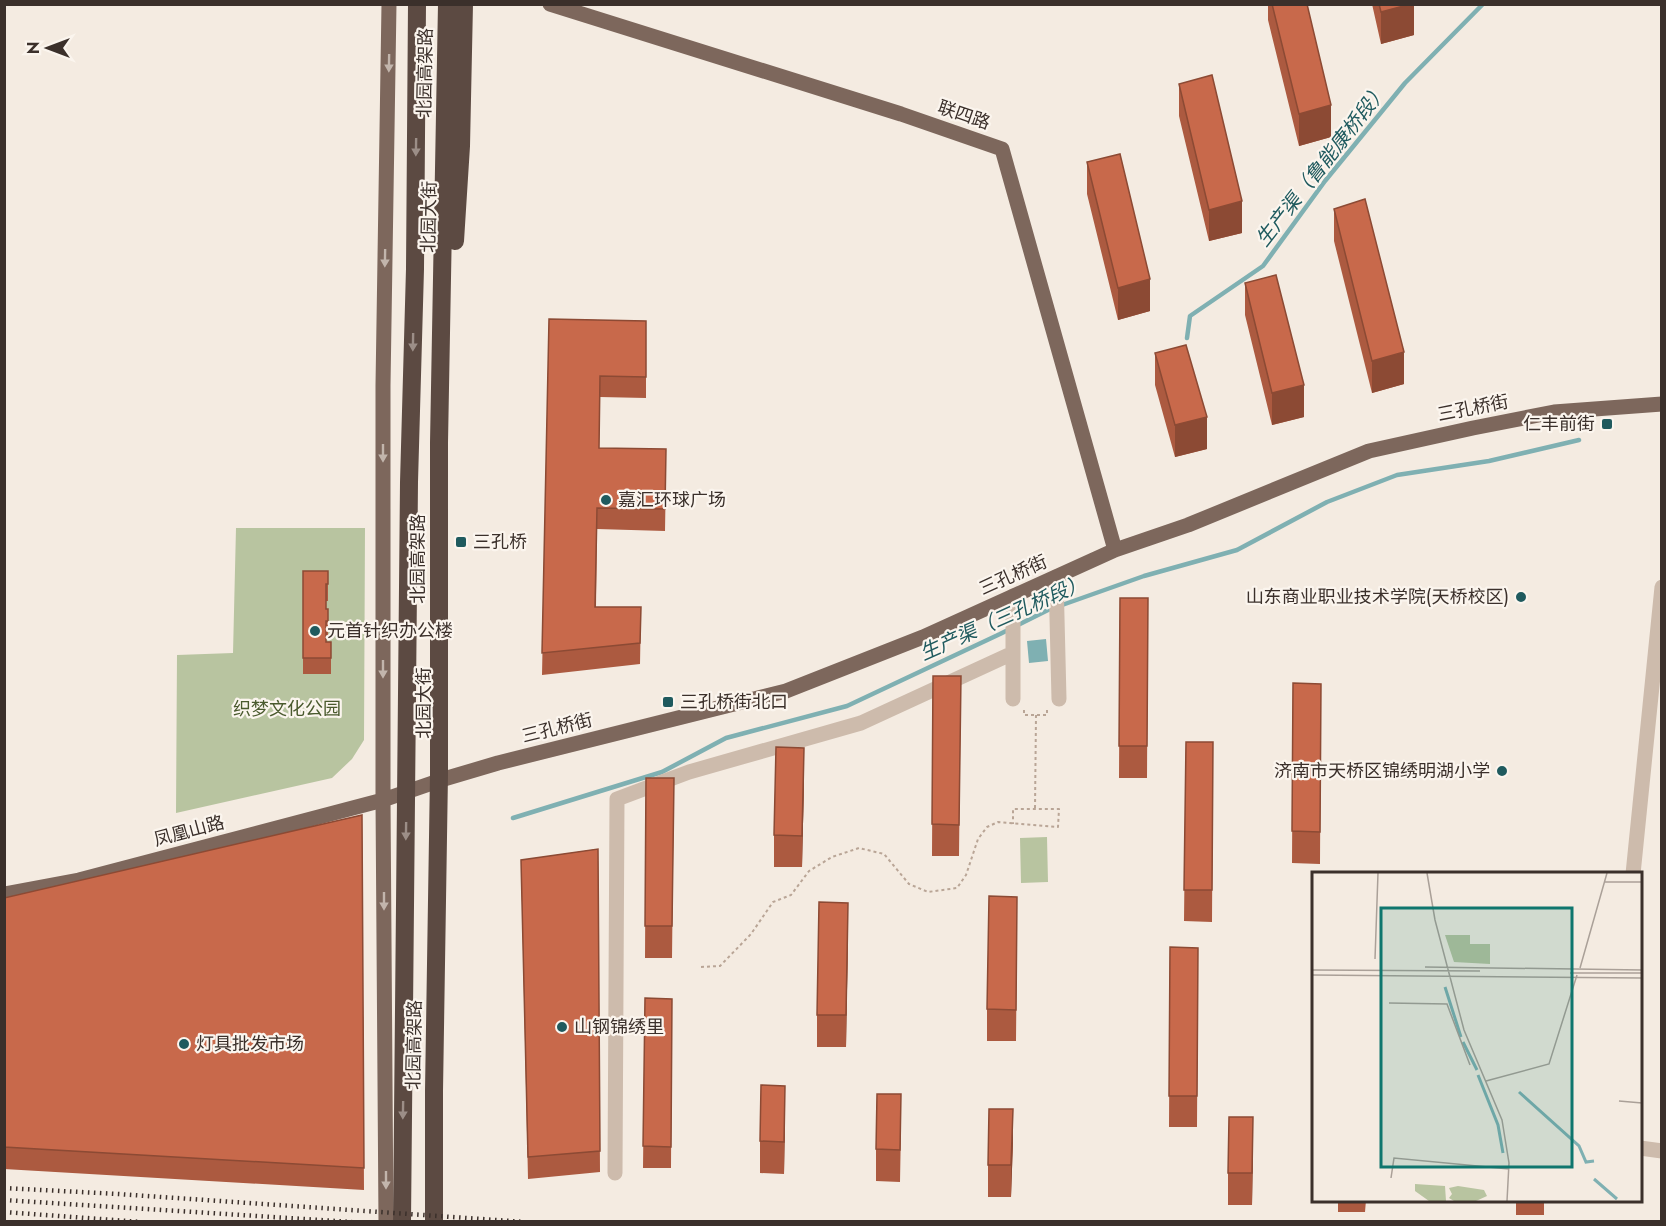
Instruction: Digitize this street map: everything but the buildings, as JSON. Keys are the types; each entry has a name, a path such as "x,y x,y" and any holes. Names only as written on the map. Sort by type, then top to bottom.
{"highway":[{"name":"北园高架路","path":"402,1213 409,494 415,269 417,4"},
{"name":"北园高架路","path":"434,1221 439,774 439,443 449,4"},
{"path":"439,443 442,368 461,146 464,4"}],"main road":[{"path":"386,1221 383,385 389,4"},
{"name":"北园大街","path":"439,1221 444,779 443,492 450,94 449,4"},
{"name":"联四路","path":"550,4 901,114 1002,149 1115,550"},
{"name":"三孔桥街","path":"383,800 498,763 786,691 923,637 1115,550 1188,525 1369,451 1554,412 1662,404"},
{"name":"凤凰山路","path":"4,894 79,880 383,800"}],"street":[{"path":"1056,577 1059,699"},
{"path":"1634,872 1662,587"},
{"path":"1013,596 1013,699"},
{"path":"615,1173 617,800 689,772 861,723 1013,646"},
{"path":"1642,1148 1662,1151"}],"path":[{"path":"1024,715 1047,715"},
{"path":"1035,808 1036,715"},
{"path":"701,967 720,966 751,934 773,902 791,895 809,871 832,857 859,848 884,854 909,884 928,892 957,888 966,875 978,839 987,827 998,822 1013,824 1058,827 1059,809 1013,809 1013,824"}],"green space":[{"name":"织梦文化公园","path":"236,528 365,528 364,740 352,759 332,778 176,813 177,655 233,653"},
{"path":"1047,837 1048,882 1021,883 1020,838"}],"water":[{"path":"1046,639 1048,661 1029,663 1027,641"}],"waterway":[{"name":"生产渠（鲁能康桥段）","path":"1187,338 1190,316 1263,266 1325,181 1405,83 1483,4"},
{"name":"生产渠（三孔桥段）","path":"513,818 662,772 726,738 847,706 1048,610 1144,576 1237,550 1327,502 1397,475 1489,461 1579,440"}],"railway":[{"path":"4,1188 525,1222"},
{"path":"4,1200 352,1222"},
{"path":"4,1212 141,1222"}],"place":[{"name":"仁丰前街","path":"1607,424"},
{"name":"嘉汇环球广场","path":"606,500"},
{"name":"三孔桥","path":"461,542"},
{"name":"山东商业职业技术学院(天桥校区)","path":"1521,597"},
{"name":"元首针织办公楼","path":"315,631"},
{"name":"三孔桥街北口","path":"668,702"},
{"name":"济南市天桥区锦绣明湖小学","path":"1502,771"},
{"name":"山钢锦绣里","path":"562,1027"},
{"name":"灯具批发市场","path":"184,1044"}]}
